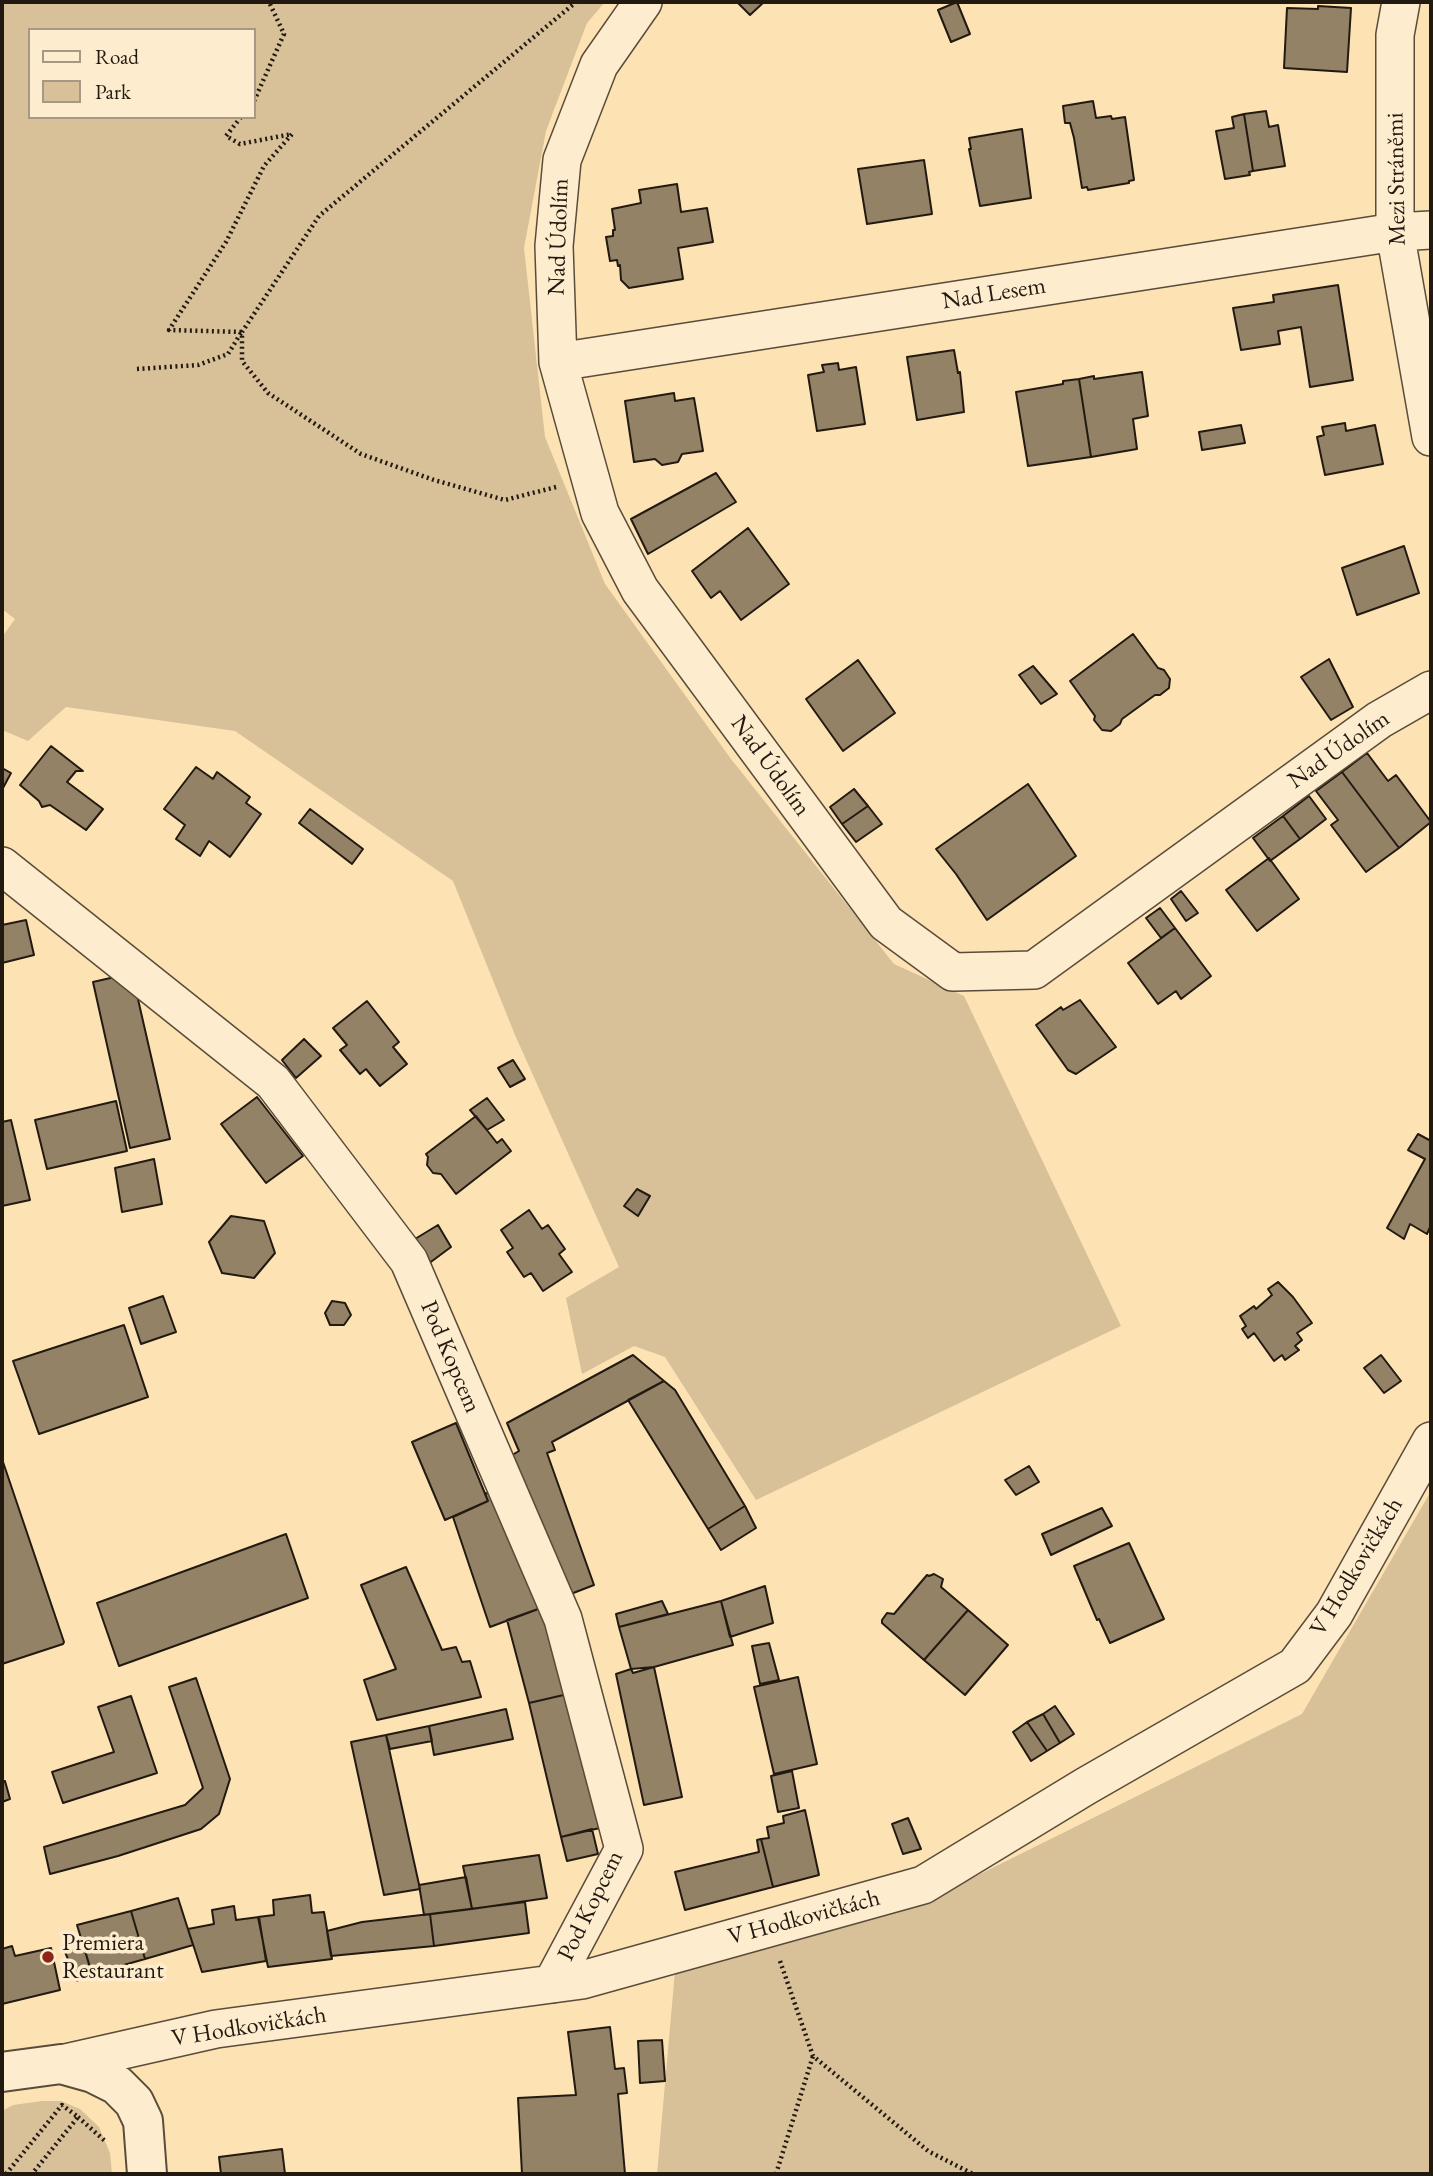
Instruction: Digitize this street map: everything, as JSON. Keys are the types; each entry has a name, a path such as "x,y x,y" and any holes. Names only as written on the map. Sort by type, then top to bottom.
{"street":[{"name":"Nad Údolím","path":"643,2 598,65 562,160 554,246 558,362 600,513 640,590 886,923 953,972 1034,970 1379,720 1431,690"},
{"name":"Mezi Stráněmi","path":"1401,2 1395,35 1395,232 1431,437"},
{"name":"Nad Lesem","path":"558,362 1395,232 1431,230"},
{"name":"Pod Kopcem","path":"2,866 273,1082 409,1261 563,1619 624,1849 552,1984"},
{"name":"V Hodkovičkách","path":"2,2072 61,2064 216,2029 582,1980 923,1885 1086,1786 1295,1666 1334,1614 1431,1441"},
{"path":"61,2064 93,2073 117,2085 134,2102 143,2122 147,2174"}],"path":[{"path":"256,97 284,34 269,2"},
{"path":"137,369 198,365 228,354 319,216 576,2"},
{"path":"239,119 226,136 240,144 292,134 264,166 226,242 169,330 242,332"},
{"path":"242,332 242,361 268,393 361,454 434,480 505,500 590,478"},
{"path":"768,1927 813,2056 928,2151 973,2174"},
{"path":"776,2174 813,2056"},
{"path":"6,2174 62,2105 105,2141"},
{"path":"32,2174 78,2117"}],"green space":[{"path":"2,2 605,2 587,23 546,131 524,248 545,437 605,584 731,759 894,964 964,996 1121,1326 756,1500 665,1357 634,1346 582,1374 566,1298 619,1267 515,1035 453,881 235,731 66,707 28,741 2,730 2,637 15,619 2,609","holes":["637,1189 650,1196 638,1215 624,1206"]},
{"path":"1431,1491 1431,2174 657,2174 675,1971 928,1900 1302,1714"},
{"path":"61,2101 80,2109 99,2127 110,2153 112,2174 2,2174 2,2111 13,2105"}],"building":[{"path":"737,2 764,2 750,15"},
{"path":"957,2 970,34 951,42 938,10"},
{"path":"1318,6 1351,8 1347,72 1284,68 1287,8 1318,9"},
{"path":"1093,101 1096,118 1125,117 1134,180 1129,183 1088,190 1087,187 1082,188 1074,138 1070,123 1065,123 1063,106"},
{"path":"1266,111 1269,127 1278,125 1285,166 1253,171 1244,114"},
{"path":"1244,114 1253,171 1249,172 1250,175 1225,179 1216,131 1234,128 1232,117"},
{"path":"1022,129 1031,198 980,206 969,138"},
{"path":"924,160 932,214 867,224 858,169"},
{"path":"677,184 681,212 707,208 713,242 678,248 683,279 629,288 621,280 617,260 610,261 606,237 613,236 615,230 612,209 641,203 639,190"},
{"path":"1338,285 1353,380 1310,387 1301,327 1278,331 1280,344 1241,350 1233,308 1274,302 1273,295"},
{"path":"954,350 958,373 960,372 964,412 917,420 907,357"},
{"path":"838,363 839,370 856,367 865,424 817,431 808,375 824,372 822,365"},
{"path":"1142,372 1148,416 1133,419 1137,449 1091,457 1079,379"},
{"path":"1079,379 1091,457 1028,466 1016,392"},
{"path":"674,393 675,401 694,398 703,451 682,454 678,462 662,465 655,459 634,462 625,401"},
{"path":"1345,423 1346,431 1375,425 1383,464 1325,475 1317,437 1324,435 1322,427"},
{"path":"1241,425 1245,443 1202,450 1199,432"},
{"path":"716,473 736,502 648,554 631,519"},
{"path":"748,528 789,584 741,620 720,591 711,598 692,571"},
{"path":"1404,546 1419,593 1357,615 1342,568"},
{"path":"1133,634 1158,668 1164,670 1170,679 1169,688 1122,719 1111,731 1102,730 1070,681"},
{"path":"1329,659 1353,707 1331,720 1301,677"},
{"path":"858,660 895,713 843,751 806,699"},
{"path":"1033,666 1057,694 1041,704 1019,675"},
{"path":"51,746 83,771 76,771 67,782 103,809 86,830 50,805 42,807 39,801 20,785"},
{"path":"1367,753 1388,781 1396,775 1431,822 1399,848 1342,772"},
{"path":"196,767 213,779 217,772 250,797 246,803 261,814 230,857 209,841 200,856 176,839 185,825 164,809"},
{"path":"2,768 11,773 3,788 2,787"},
{"path":"1342,772 1399,848 1366,872 1331,825 1338,820 1316,791"},
{"path":"1028,784 1076,856 987,920 936,849"},
{"path":"854,789 868,806 842,824 830,807"},
{"path":"1309,796 1326,819 1300,839 1283,816"},
{"path":"868,806 882,824 856,842 842,824"},
{"path":"310,809 363,849 352,864 299,823"},
{"path":"1283,816 1300,839 1270,861 1253,838"},
{"path":"1269,858 1299,899 1257,931 1226,890"},
{"path":"1181,891 1198,913 1186,921 1171,899"},
{"path":"1160,908 1175,928 1161,938 1146,918"},
{"path":"26,920 34,955 2,963 2,925"},
{"path":"1175,928 1211,976 1181,999 1176,991 1158,1004 1128,963"},
{"path":"132,973 170,1139 130,1148 93,982"},
{"path":"1080,1000 1116,1047 1076,1074 1068,1070 1036,1025 1061,1007 1063,1010"},
{"path":"367,1001 399,1042 393,1047 407,1064 380,1086 366,1069 360,1074 340,1050 347,1045 333,1028"},
{"path":"304,1039 321,1056 296,1078 282,1060"},
{"path":"513,1060 525,1079 510,1087 498,1068"},
{"path":"257,1097 303,1156 266,1183 221,1124"},
{"path":"487,1098 504,1120 487,1130 470,1110"},
{"path":"116,1101 127,1151 47,1169 35,1120"},
{"path":"476,1116 497,1143 502,1139 511,1151 456,1194 441,1174 433,1173 427,1165 426,1154"},
{"path":"11,1120 30,1200 2,1206 2,1122"},
{"path":"1418,1134 1431,1141 1431,1225 1427,1234 1410,1224 1404,1239 1387,1228 1425,1159 1408,1150"},
{"path":"154,1159 162,1204 122,1212 115,1168"},
{"path":"637,1189 650,1196 638,1216 624,1206"},
{"path":"529,1210 542,1229 548,1225 565,1249 559,1254 572,1272 543,1291 531,1273 524,1277 507,1252 513,1248 501,1230"},
{"path":"231,1216 264,1221 275,1253 254,1278 222,1273 209,1242"},
{"path":"438,1225 451,1247 424,1267 410,1242"},
{"path":"1278,1282 1312,1323 1297,1333 1302,1340 1295,1346 1299,1350 1285,1360 1282,1355 1274,1361 1254,1333 1248,1338 1242,1329 1246,1326 1240,1316 1254,1306 1256,1309 1272,1295 1268,1289"},
{"path":"163,1296 176,1332 141,1344 129,1308"},
{"path":"332,1301 345,1303 351,1315 344,1325 330,1325 325,1313"},
{"path":"124,1325 148,1397 39,1434 13,1361"},
{"path":"633,1355 664,1381 552,1442 555,1450 547,1453 594,1585 563,1597 512,1455 519,1451 507,1423"},
{"path":"1381,1355 1401,1381 1384,1393 1364,1368"},
{"path":"664,1381 675,1390 745,1506 708,1529 628,1400"},
{"path":"456,1423 488,1501 445,1520 412,1442"},
{"path":"2,1459 64,1642 2,1664"},
{"path":"1029,1466 1039,1482 1016,1495 1005,1480"},
{"path":"498,1489 541,1608 490,1627 453,1517 488,1501 485,1494"},
{"path":"745,1506 756,1528 721,1550 708,1529"},
{"path":"1102,1508 1112,1526 1051,1555 1042,1534"},
{"path":"286,1534 308,1598 119,1666 97,1603"},
{"path":"1129,1543 1164,1619 1110,1643 1074,1566"},
{"path":"406,1567 442,1650 456,1647 462,1662 470,1661 481,1697 377,1720 364,1680 396,1669 361,1585"},
{"path":"934,1574 943,1579 941,1587 968,1610 924,1660 882,1623 882,1620 887,1613 894,1614 927,1575"},
{"path":"765,1586 773,1623 730,1637 721,1601"},
{"path":"662,1601 668,1614 619,1627 616,1614"},
{"path":"721,1601 733,1645 654,1667 631,1669 619,1627"},
{"path":"541,1608 568,1694 529,1703 507,1620"},
{"path":"968,1610 1008,1645 965,1695 924,1660"},
{"path":"769,1643 779,1680 760,1684 752,1646"},
{"path":"654,1667 682,1797 644,1805 616,1674 631,1669 633,1673"},
{"path":"798,1677 817,1764 774,1774 754,1687"},
{"path":"196,1678 230,1779 219,1814 201,1829 118,1856 50,1874 44,1847 185,1805 203,1788 169,1687"},
{"path":"568,1694 600,1828 561,1837 529,1703"},
{"path":"131,1696 157,1773 63,1803 52,1772 114,1752 98,1707"},
{"path":"1055,1706 1074,1734 1060,1743 1043,1714"},
{"path":"506,1709 513,1739 434,1755 429,1726"},
{"path":"1043,1714 1060,1743 1047,1751 1027,1722"},
{"path":"1027,1722 1047,1751 1031,1761 1013,1732"},
{"path":"429,1726 432,1741 390,1749 386,1735"},
{"path":"386,1735 420,1889 384,1895 351,1742"},
{"path":"792,1771 799,1808 778,1812 771,1776"},
{"path":"5,1781 10,1799 2,1802 2,1782"},
{"path":"805,1810 819,1875 773,1887 761,1839 769,1838 767,1827 784,1823 783,1816"},
{"path":"908,1818 921,1849 903,1854 892,1824"},
{"path":"592,1829 598,1854 567,1861 561,1837"},
{"path":"761,1839 773,1887 685,1910 675,1872 759,1852 757,1840"},
{"path":"539,1855 547,1898 472,1909 463,1866"},
{"path":"466,1877 472,1909 424,1915 419,1885"},
{"path":"310,1895 312,1913 324,1912 332,1959 268,1967 258,1917 274,1915 273,1900"},
{"path":"178,1898 193,1945 145,1959 131,1911"},
{"path":"525,1902 529,1933 434,1946 430,1914"},
{"path":"234,1906 236,1920 259,1917 266,1961 202,1972 188,1929 214,1924 212,1910"},
{"path":"131,1911 145,1959 92,1974 77,1925"},
{"path":"430,1914 434,1946 331,1956 327,1931 362,1922"},
{"path":"12,1946 15,1956 51,1948 60,1990 2,2004 2,1949"},
{"path":"84,1947 92,1974 77,1981 65,1952"},
{"path":"610,2027 615,2069 624,2068 627,2093 618,2094 625,2174 522,2174 518,2098 576,2095 568,2032"},
{"path":"662,2040 665,2081 640,2083 638,2041"},
{"path":"282,2149 285,2174 221,2174 219,2157"}],"place":[{"name":"Premiera Restaurant","path":"48,1957"}]}
